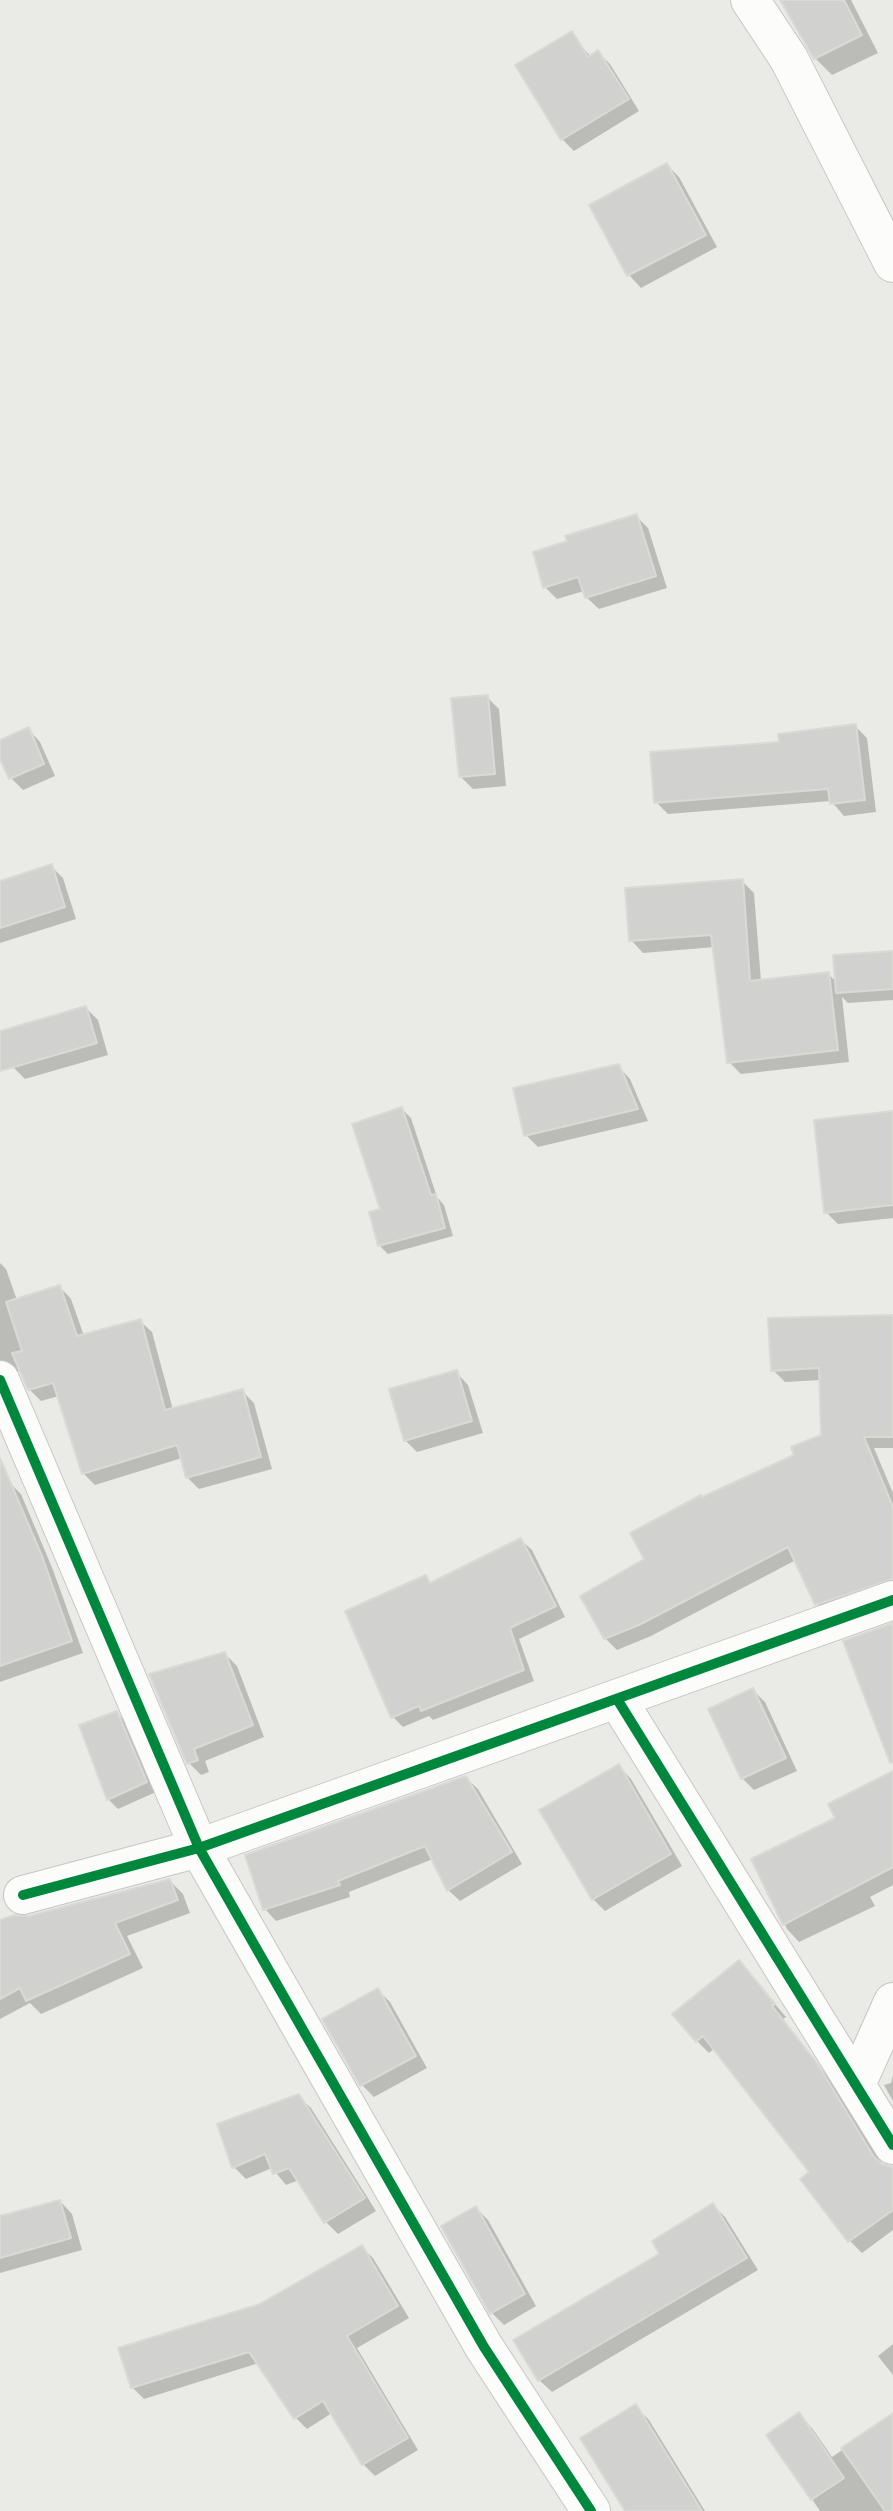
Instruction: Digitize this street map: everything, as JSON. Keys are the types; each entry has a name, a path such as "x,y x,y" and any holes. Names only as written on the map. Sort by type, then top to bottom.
{"street":[{"path":"750,0 789,60 893,263"},
{"path":"0,1380 199,1848 484,2347 591,2511"},
{"path":"23,1895 199,1848 893,1600"},
{"path":"617,1699 893,2145"},
{"path":"856,2085 893,2002"}],"building":[{"path":"780,0 844,0 862,35 814,59"},
{"path":"572,31 588,57 598,50 629,99 561,140 515,65"},
{"path":"667,163 706,235 627,276 589,205"},
{"path":"637,514 656,576 585,598 578,577 543,588 533,552 567,541 565,536"},
{"path":"488,695 495,774 459,777 451,698"},
{"path":"856,724 865,800 830,804 828,789 654,803 650,752 779,742 778,734"},
{"path":"29,727 44,764 9,779 0,759 0,740"},
{"path":"52,864 65,907 0,928 0,881"},
{"path":"743,879 750,981 829,972 838,1050 727,1063 711,935 629,941 625,888"},
{"path":"893,951 893,989 836,993 833,955"},
{"path":"86,1006 97,1043 0,1071 0,1031"},
{"path":"619,1064 638,1109 524,1136 513,1088"},
{"path":"402,1107 431,1195 436,1194 445,1228 378,1246 369,1212 380,1209 352,1124"},
{"path":"893,1111 893,1205 824,1213 814,1120"},
{"path":"60,1285 77,1336 141,1319 165,1410 243,1389 261,1457 186,1478 177,1445 82,1474 53,1383 28,1390 12,1353 22,1351 6,1302"},
{"path":"893,1315 893,1437 864,1437 893,1507 893,1579 815,1605 788,1547 639,1625 604,1639 580,1596 644,1559 630,1533 701,1495 702,1497 794,1455 791,1447 821,1435 819,1368 771,1371 768,1318"},
{"path":"457,1370 472,1421 404,1441 389,1389"},
{"path":"0,1458 42,1556 72,1641 0,1666"},
{"path":"521,1538 556,1606 510,1628 524,1670 421,1711 419,1706 391,1718 345,1611 426,1575 430,1583"},
{"path":"893,1623 893,1762 890,1763 843,1641"},
{"path":"225,1652 253,1725 194,1749 198,1760 187,1764 149,1674"},
{"path":"753,1688 786,1758 741,1779 708,1709"},
{"path":"117,1711 147,1782 107,1800 79,1725"},
{"path":"619,1764 671,1854 592,1900 539,1810"},
{"path":"893,1771 893,1867 783,1925 751,1859 835,1818 828,1804"},
{"path":"466,1776 512,1852 447,1891 425,1846 338,1881 340,1885 263,1910 245,1855"},
{"path":"170,1879 178,1900 115,1923 130,1954 26,2001 20,1988 0,1999 0,1920 15,1915 29,1916"},
{"path":"739,1960 775,2004 772,2006 817,2063 874,2157 882,2164 893,2167 893,2210 848,2242 800,2179 809,2172 703,2036 696,2042 672,2014"},
{"path":"378,1988 416,2056 360,2086 322,2019"},
{"path":"299,2094 365,2198 324,2223 289,2168 273,2174 265,2154 232,2168 217,2124"},
{"path":"60,2200 71,2238 0,2258 0,2216"},
{"path":"713,2203 747,2258 538,2381 513,2340 659,2254 652,2241"},
{"path":"476,2206 525,2294 490,2314 441,2226"},
{"path":"362,2245 398,2306 347,2336 408,2438 362,2465 323,2401 294,2419 249,2352 131,2388 118,2348 260,2304"},
{"path":"636,2404 702,2511 625,2511 580,2438"},
{"path":"799,2412 844,2478 811,2500 766,2435"},
{"path":"893,2413 893,2511 885,2511 841,2448"}],"cycle path":[{"path":"0,1380 199,1848 484,2347 591,2511"},
{"path":"23,1895 199,1848 893,1600"},
{"path":"617,1699 893,2145"}]}
